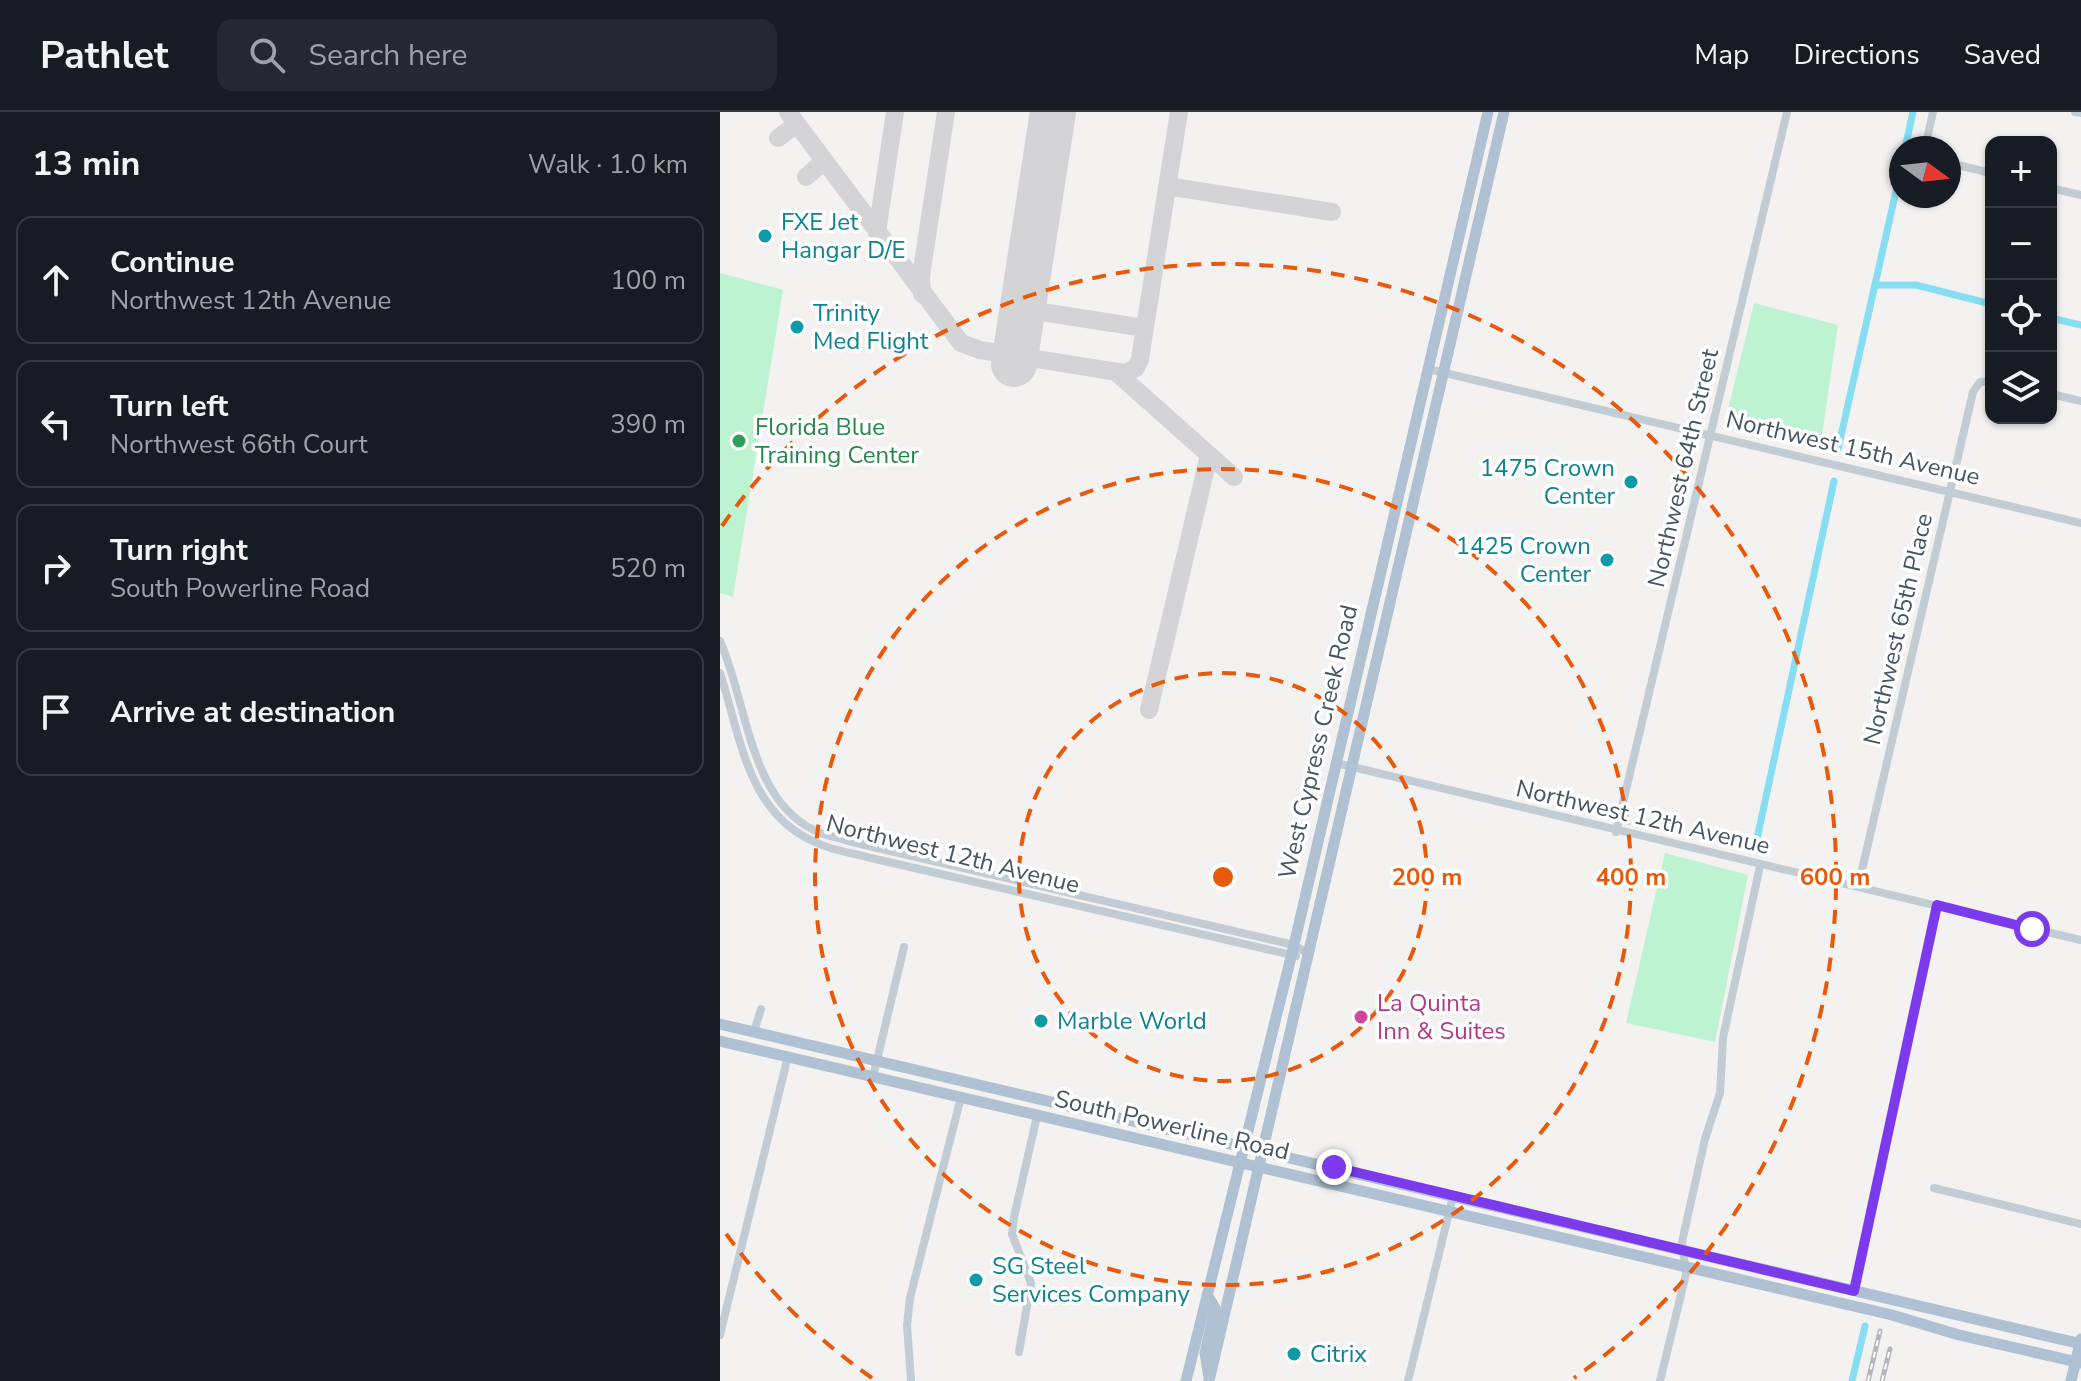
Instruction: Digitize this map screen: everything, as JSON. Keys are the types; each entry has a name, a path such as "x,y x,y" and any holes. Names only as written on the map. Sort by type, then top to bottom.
{"main road":[{"name":"West Cypress Creek Road","path":"1186,1381 1293,951 1488,112"},
{"name":"West Cypress Creek Road","path":"1209,1380 1504,112"},
{"path":"1400,490 1408,502 1410,517"},
{"name":"South Powerline Road","path":"720,1024 2081,1342"},
{"name":"South Powerline Road","path":"720,1041 1892,1315 1959,1335 2078,1362"},
{"path":"949,1078 959,1089 961,1097 981,1086"},
{"path":"1060,1122 1088,1111"},
{"path":"1207,1295 1215,1308 1205,1353 1209,1380"},
{"path":"2071,1381 2081,1342"}],"street":[{"name":"Northwest 64th Street","path":"1616,832 1787,112"},
{"path":"1928,136 1933,112"},
{"path":"2075,112 2081,113"},
{"path":"1961,166 1985,172"},
{"path":"2057,189 2081,195"},
{"name":"Northwest 15th Avenue","path":"1428,369 2081,523"},
{"name":"Northwest 65th Place","path":"1858,887 1973,392 1980,382 1985,382"},
{"path":"2057,395 2081,401"},
{"name":"Northwest 12th Avenue","path":"720,641 763,774 773,794 787,811 815,830 873,847 1130,906 1293,951"},
{"name":"Northwest 12th Avenue","path":"720,673 757,789 779,819 821,845 1127,917 1293,951"},
{"path":"730,707 742,704"},
{"name":"Northwest 12th Avenue","path":"1336,763 1616,832 2081,940"},
{"path":"871,858 873,847"},
{"path":"1660,1381 1686,1274 1682,1242 1705,1139 1720,1093 1723,1038 1760,866"},
{"path":"1854,1291 1937,905"},
{"path":"1127,917 1130,906"},
{"path":"873,1077 904,947"},
{"path":"1293,951 1309,954"},
{"path":"754,1032 761,1009"},
{"path":"720,1335 788,1056"},
{"path":"911,1381 907,1325 910,1298 961,1097"},
{"path":"1019,1352 1031,1283 1012,1234 1037,1116"},
{"path":"1934,1188 2081,1224"},
{"path":"1408,1381 1453,1196"}],"green space":[{"name":"Florida Blue Training Center","path":"720,273 783,290 733,597 720,593"},
{"path":"1754,303 1838,325 1821,442 1725,422"},
{"path":"1665,853 1748,875 1715,1042 1626,1023"}],"waterway":[{"path":"1908,136 1913,112"},
{"path":"1838,449 1892,208"},
{"path":"1876,285 1916,285 1985,302"},
{"path":"2057,319 2081,325"},
{"path":"1755,848 1834,481"},
{"path":"1852,1381 1865,1326"}],"taxiway":[{"path":"788,112 961,343 980,350 1124,373 1136,368 1140,359 1179,112"},
{"path":"877,232 895,112"},
{"path":"922,294 921,276 946,112"},
{"path":"778,138 797,124"},
{"path":"806,177 824,161"},
{"path":"1167,186 1332,212"},
{"path":"1022,309 1145,328"},
{"path":"1117,373 1234,477"},
{"path":"1149,710 1209,455"}],"runway":[{"path":"1014,364 1053,112"}],"railway":[{"path":"1868,1381 1880,1331"},
{"path":"1882,1381 1890,1349"}],"place":[{"name":"FXE Jet Hangar D/E","path":"765,236"},
{"name":"Trinity Med Flight","path":"797,327"},
{"name":"Florida Blue Training Center","path":"739,441"},
{"name":"1475 Crown Center","path":"1631,482"},
{"name":"1425 Crown Center","path":"1607,560"},
{"name":"La Quinta Inn & Suites","path":"1361,1017"},
{"name":"Marble World","path":"1041,1021"},
{"name":"SG Steel Services Company","path":"976,1280"},
{"name":"Citrix","path":"1294,1354"}],"route":[{"path":"1334,1167 1854,1291 1937,905 2032,929"}]}
